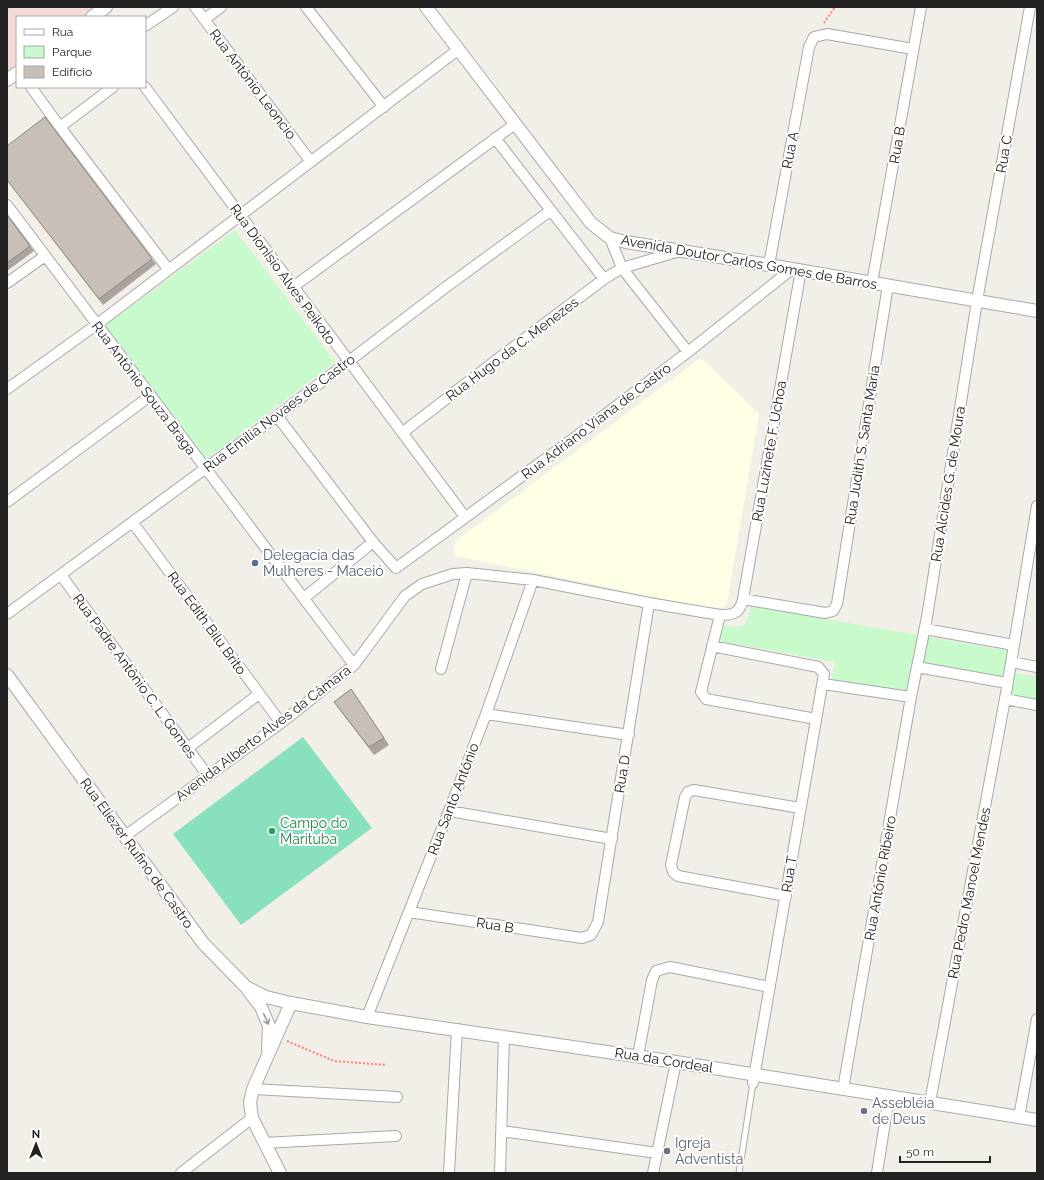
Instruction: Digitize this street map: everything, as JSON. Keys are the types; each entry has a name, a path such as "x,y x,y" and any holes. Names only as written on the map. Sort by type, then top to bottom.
{"street":[{"path":"94,16 106,7"},
{"path":"146,25 173,7"},
{"name":"Rua Antônio Leoncio","path":"195,7 311,162"},
{"path":"205,19 221,7"},
{"path":"306,7 384,107"},
{"name":"Avenida Doutor Carlos Gomes de Barros","path":"426,7 591,222 610,238 626,242 682,250 1037,311"},
{"name":"Rua B","path":"872,282 921,7"},
{"name":"Rua C","path":"977,301 1030,7"},
{"path":"814,37 827,34 913,49"},
{"name":"Rua A","path":"769,265 809,47 814,37"},
{"path":"7,389 96,325 459,49"},
{"path":"7,80 16,74"},
{"path":"32,88 168,269"},
{"path":"60,127 112,88"},
{"name":"Rua Dionisio Alves Peikoto","path":"146,88 465,517"},
{"path":"293,287 515,124"},
{"path":"495,138 604,279"},
{"name":"Rua Antônio Souza Braga","path":"7,205 96,325 354,665"},
{"name":"Rua Emília Novaes de Castro","path":"7,614 133,523 550,211"},
{"path":"610,238 622,268 688,352"},
{"name":"Rua Hugo da C. Menezes","path":"402,433 604,279 622,268 682,250"},
{"path":"7,283 45,256"},
{"name":"Rua Adriano Viana de Castro","path":"373,542 396,568 570,441 797,270"},
{"name":"Rua Luzinete F. Uchoa","path":"720,615 730,615 738,611 742,606 797,270"},
{"name":"Rua Judith S. Santa Maria","path":"743,599 824,613 833,611 837,604 888,285"},
{"name":"Rua Alcides G. de Moura","path":"917,667 925,629 977,301"},
{"path":"7,502 150,396"},
{"path":"277,416 373,542 304,598"},
{"name":"Rua Pedro Manoel Mendes","path":"930,1102 1005,699 1037,506"},
{"name":"Rua Edith Bilu Brito","path":"133,523 281,723"},
{"path":"441,669 467,573"},
{"name":"Avenida Alberto Alves da Câmara","path":"125,836 281,723 354,665 405,596 422,584 453,574 467,573 533,580 649,603 720,615"},
{"name":"Rua Padre Antônio C. L. Gomes","path":"61,575 208,776"},
{"name":"Rua Santo Antônio","path":"367,1017 486,714 533,580"},
{"name":"Rua D","path":"582,938 591,935 598,922 649,603"},
{"path":"720,615 701,692 706,699 816,719"},
{"path":"925,629 1014,645"},
{"path":"712,646 818,667 823,679 911,697"},
{"path":"1011,662 1037,666"},
{"path":"917,667 1007,683"},
{"name":"Rua Antônio Ribeiro","path":"843,1089 917,667"},
{"name":"Rua Eliezer Rufino de Castro","path":"7,675 203,943 246,988 266,997 290,1003"},
{"name":"Rua T","path":"754,1079 823,679"},
{"path":"188,748 259,694"},
{"path":"1005,699 1037,705"},
{"path":"486,714 629,735"},
{"path":"786,896 678,876 673,872 671,865 685,798 688,792 694,790 800,808"},
{"path":"449,811 612,839"},
{"name":"Rua B","path":"409,912 582,938"},
{"path":"638,1056 652,980 656,971 670,967 770,987"},
{"path":"246,988 261,1007 269,1026 267,1056"},
{"path":"280,1173 252,1118 250,1102 253,1089 290,1003"},
{"name":"Rua da Cordeal","path":"290,1003 367,1017 676,1062 754,1079 843,1089 1037,1120"},
{"path":"1019,1117 1037,1019"},
{"path":"449,1173 457,1029"},
{"path":"500,1173 504,1036"},
{"path":"654,1173 676,1062"},
{"path":"253,1089 397,1097"},
{"path":"877,1173 889,1097"},
{"path":"181,1173 252,1118"},
{"path":"502,1131 657,1153"},
{"path":"264,1143 396,1136"}],"lane":[{"path":"739,1173 754,1079"}],"path":[{"path":"814,37 835,7"},
{"path":"277,1036 334,1061 387,1064"}],"shaded area":[{"path":"7,7 102,7 89,16 16,16 16,67 7,73"},
{"path":"701,358 759,414 727,603 724,607 707,608 456,556 454,547 458,539"}],"green space":[{"path":"235,230 335,362 207,459 105,326"},
{"path":"751,606 1009,651 1003,680 914,664 909,694 831,683 835,662 719,641 722,625 740,627 746,623"},
{"path":"1014,673 1037,677 1037,702 1009,697"},
{"name":"Campo do Marituba","path":"303,737 372,828 241,925 173,834"}],"building":[{"path":"45,117 152,259 99,299 7,180 7,146"},
{"path":"7,215 30,246 7,263"},
{"path":"351,689 384,738 369,747 334,702"}],"place":[{"name":"Delegacia das Mulheres - Maceió","path":"255,563"},
{"name":"Campo do Marituba","path":"272,831"},
{"name":"Assebléia de Deus","path":"864,1111"},
{"name":"Igreja Adventista","path":"667,1151"}]}
